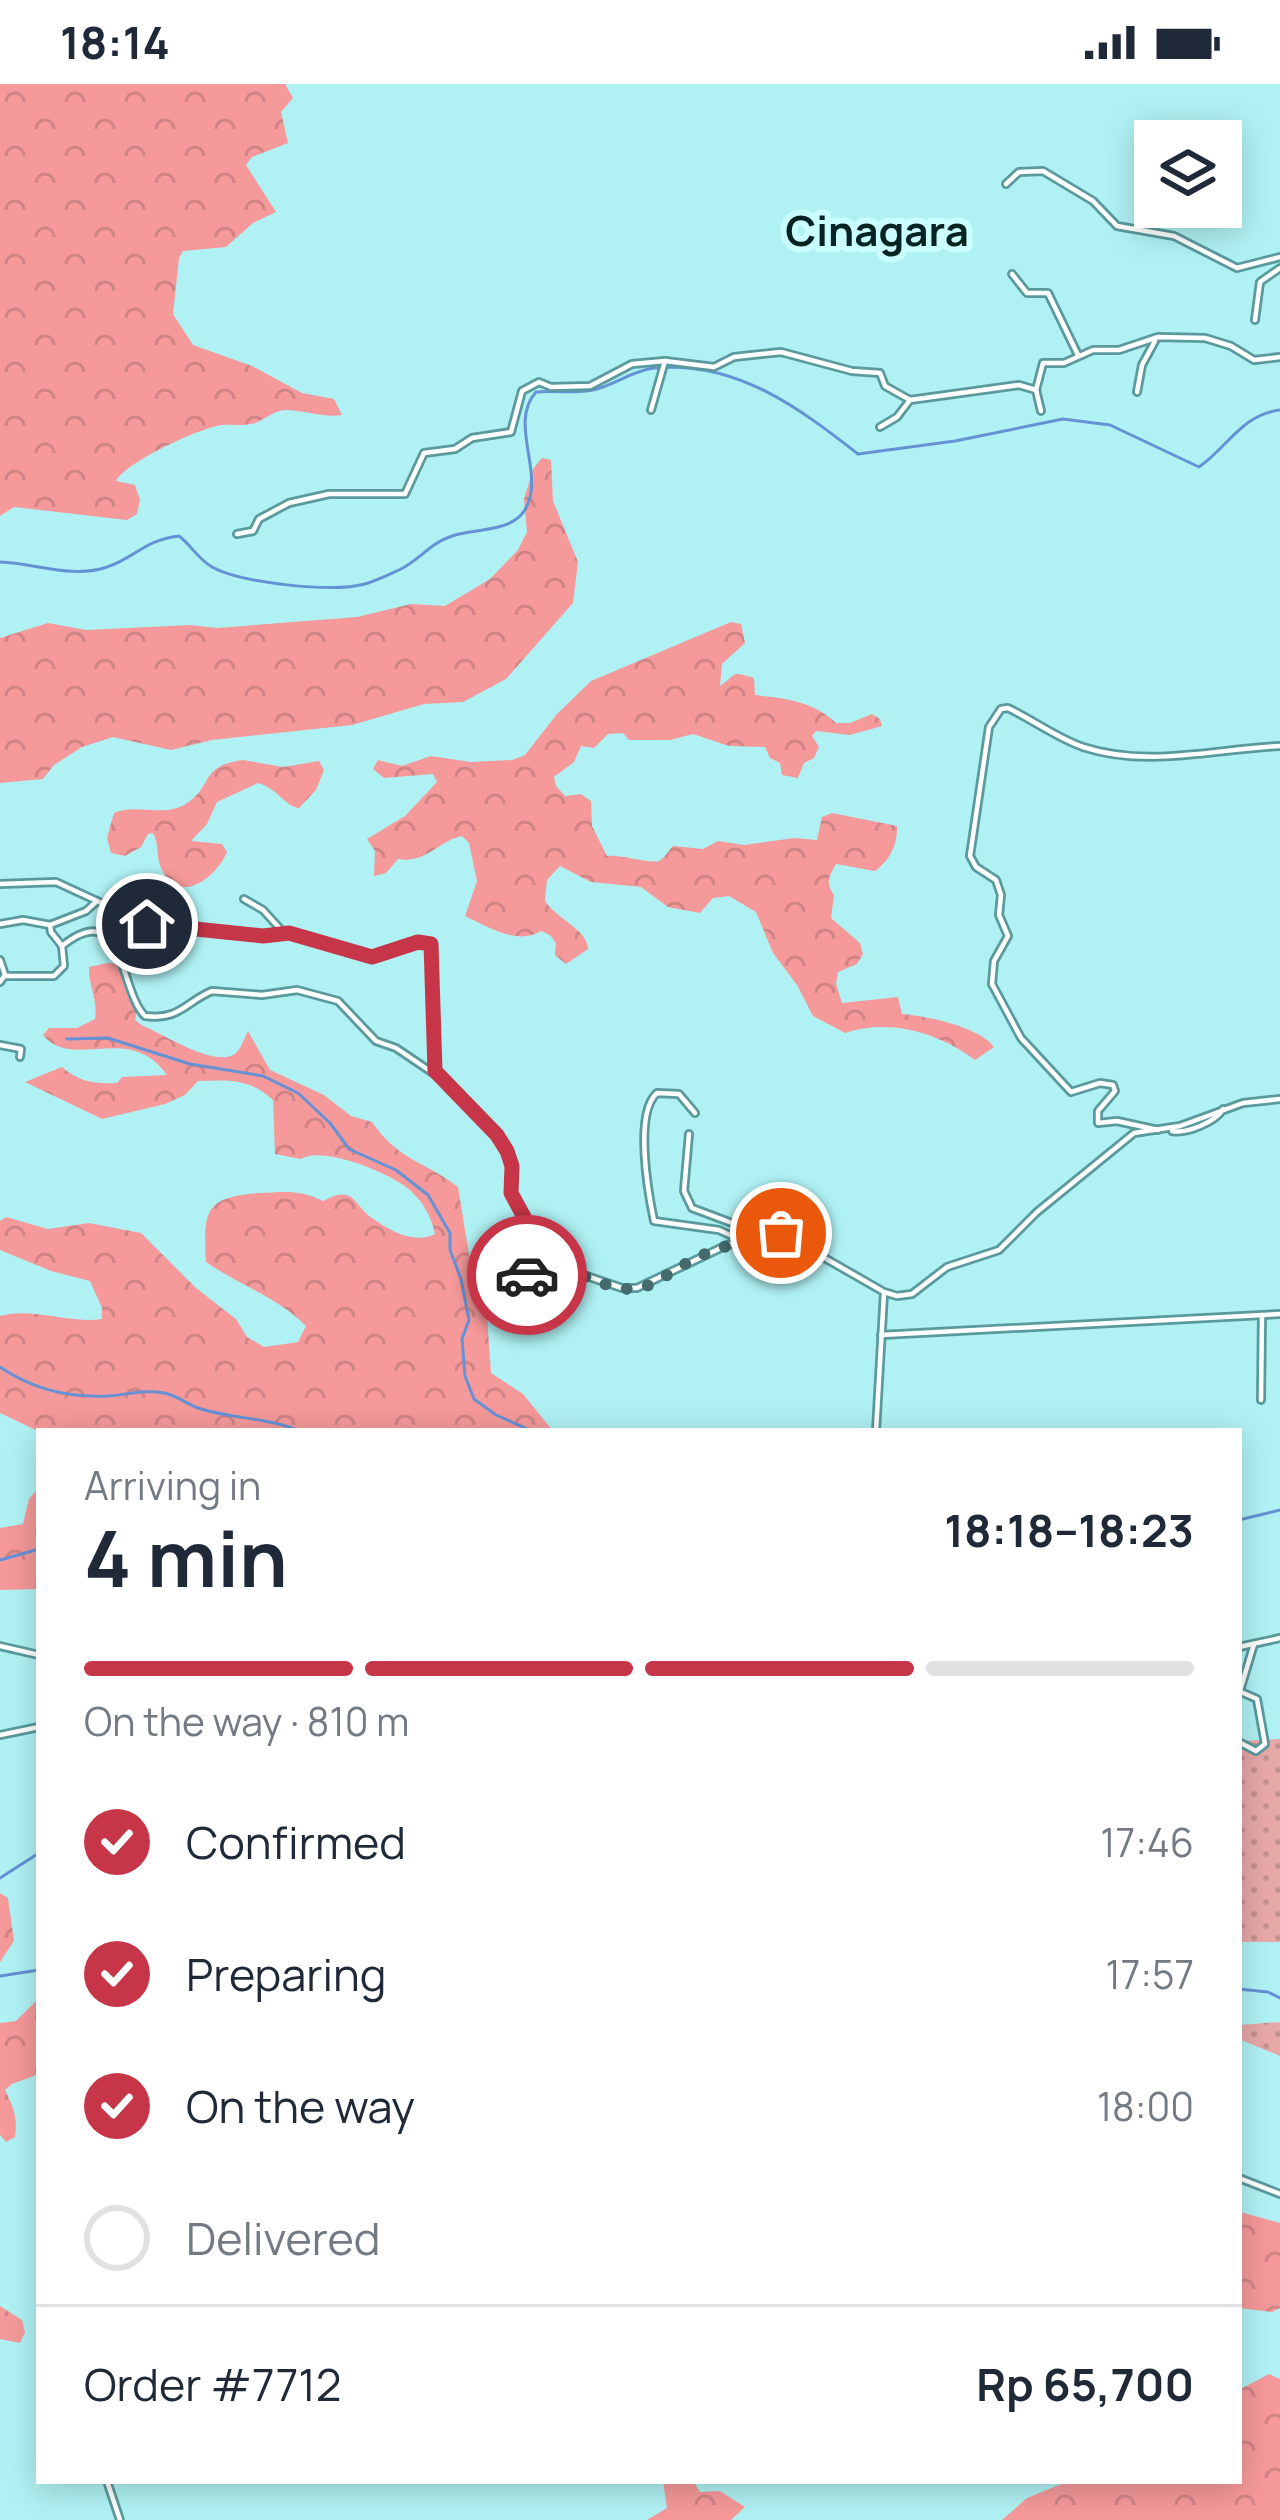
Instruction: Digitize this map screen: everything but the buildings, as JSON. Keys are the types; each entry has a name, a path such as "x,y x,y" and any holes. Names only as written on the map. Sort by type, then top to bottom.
{"street":[{"path":"1006,184 1019,172 1042,171 1093,201 1109,220 1126,230 1174,236 1237,268 1280,257"},
{"path":"1255,320 1260,283 1280,268"},
{"path":"1012,274 1027,293 1048,293 1078,355"},
{"path":"1137,392 1142,365 1158,337"},
{"path":"1041,411 1036,390 1043,363 1064,363 1078,355 1119,350 1158,337 1205,338 1254,360 1280,357"},
{"path":"237,534 253,531 259,519 289,503 329,494 405,494 424,452 455,449 472,438 511,432 522,391 539,382 551,387 590,386 632,364 714,367 734,357 781,352 880,373 885,386 910,400 1018,386 1036,390"},
{"path":"651,410 664,362"},
{"path":"880,427 897,417 910,400"},
{"path":"1157,1130 1117,1121 1098,1123 1098,1111 1115,1091 1113,1085 1100,1083 1071,1093 1022,1038 992,984 994,961 1007,936 999,915 1001,895 996,880 976,867 970,856 989,727 1000,709 1008,708 1084,747 1152,758 1280,746"},
{"path":"0,884 56,882 128,918 157,926 263,936 284,932 372,957 418,942 431,944 436,1075"},
{"path":"244,899 263,910 284,932"},
{"path":"0,925 23,920 50,926 82,914 96,902"},
{"path":"0,960 2,979 54,976 64,966 62,946 50,926"},
{"path":"62,946 83,933 95,933 114,944 139,1010 154,1018 185,1010 212,991 272,994 297,990 338,1000 376,1041 396,1048 436,1075 497,1135 512,1166 511,1193 529,1226 526,1249 531,1279 560,1267 622,1288 637,1288 742,1241"},
{"path":"0,1045 21,1049 20,1057"},
{"path":"695,1113 679,1094 657,1093 646,1107 646,1172 654,1221 718,1230 742,1241 796,1244"},
{"path":"689,1134 684,1191 689,1206 740,1226 781,1233 884,1292 902,1296 947,1268 999,1250 1036,1212 1123,1139 1223,1109 1280,1099"},
{"path":"875,1428 884,1292"},
{"path":"881,1335 1280,1314"},
{"path":"1261,1400 1262,1315"},
{"path":"1242,1646 1280,1638"},
{"path":"1242,1677 1254,1644"},
{"path":"0,1646 36,1654"},
{"path":"1242,1694 1257,1699 1265,1744 1256,1750 1242,1743"},
{"path":"0,1735 36,1728"},
{"path":"1242,2179 1280,2194"},
{"path":"108,2484 120,2520"}],"shaded area":[{"path":"1280,1739 1280,1942 1242,1942 1242,1741"},
{"path":"1280,2022 1280,2056 1242,2040 1242,2025"}],"green space":[{"path":"0,84 285,84 293,98 281,112 288,143 252,157 246,165 276,212 253,223 226,247 183,251 173,314 193,345 252,366 302,393 334,399 342,415 280,411 255,423 211,427 164,447 116,481 135,485 140,500 137,514 127,520 14,507 0,516"},
{"path":"542,458 551,460 553,501 578,562 573,603 506,679 463,702 424,704 352,725 212,740 171,750 113,737 82,747 54,765 43,779 0,783 0,638 48,623 86,630 217,628 357,617 411,604 445,606 490,579 518,550 527,532 524,499 533,469"},
{"path":"731,622 741,624 745,643 722,664 720,686 741,674 754,678 755,695 808,706 836,723 872,714 882,726 850,735 816,731 812,736 819,747 798,778 782,775 780,763 770,758 765,747 729,746 693,734 670,740 629,740 623,733 608,734 594,748 581,746 574,762 554,777 556,786 565,796 581,794 591,801 592,826 607,856 654,862 673,846 703,849 718,841 744,845 817,840 822,817 832,813 897,826 892,851 875,871 836,864 830,876 831,918 860,943 863,954 857,964 838,972 842,1003 898,997 902,1014 952,1024 987,1040 994,1047 975,1060 946,1042 913,1031 879,1027 845,1033 813,1016 773,953 756,912 729,896 713,898 700,913 668,907 641,887 591,882 560,866 547,880 545,901 583,936 588,949 566,964 555,955 556,943 550,935 541,931 512,935 465,916 477,881 469,843 462,836 416,858 398,859 386,873 374,876 375,851 367,839 405,816 437,782 433,774 384,778 373,769 378,760 402,766 431,756 471,762 525,755 591,681"},
{"path":"243,760 283,767 319,761 324,770 316,790 299,808 258,783 217,802 207,824 191,841 222,844 227,852 198,884 178,886 170,881 160,865 153,833 125,856 111,853 107,838 114,813 181,807 220,766"},
{"path":"127,965 139,1002 135,1020 200,1053 233,1055 248,1031 270,1070 324,1095 351,1116 372,1122 402,1153 458,1187 474,1285 487,1315 491,1373 523,1394 551,1428 36,1430 0,1413 0,1316 25,1313 102,1319 90,1281 0,1250 0,1221 6,1217 48,1229 89,1223 141,1233 196,1288 236,1319 247,1337 264,1347 298,1342 306,1326 283,1307 206,1262 207,1219 217,1203 258,1193 299,1193 323,1201 347,1195 394,1231 419,1238 435,1234 421,1202 391,1178 341,1159 275,1154 273,1100 247,1084 198,1081 185,1095 165,1104 102,1119 25,1082 62,1067 81,1079 102,1083 167,1075 136,1051 70,1049 43,1035 49,1028 77,1028 95,1019 89,967"},
{"path":"36,1491 36,1589 0,1590 0,1528 23,1524"},
{"path":"0,1893 8,1898 14,1941 0,1962"},
{"path":"36,2001 36,2075 5,2090 16,2124 15,2137 6,2142 0,2135 0,2023 16,2021"},
{"path":"1242,2213 1280,2223 1280,2308 1272,2312 1242,2308"},
{"path":"0,2306 22,2320 25,2332 20,2343 0,2339"},
{"path":"1269,2374 1280,2379 1280,2520 1002,2520 1027,2498 1062,2484 1242,2484 1242,2388"},
{"path":"663,2484 695,2484 700,2492 720,2491 745,2507 731,2520 647,2520 667,2508"}],"waterway":[{"path":"0,562 94,570 179,536 212,567 244,578 310,587 365,584 406,566 444,539 503,526 520,516 531,494 525,418 536,392 593,390 654,368 684,367 738,379 788,404 858,454 1063,419 1110,425 1199,467 1245,425 1280,410"},
{"path":"67,1039 108,1038 190,1064 263,1076 298,1093 349,1149 396,1170 428,1195 450,1233 450,1250 461,1279 469,1320 462,1339 465,1376 474,1399 525,1428"},
{"path":"0,1367 65,1394 164,1393 210,1412 290,1428"},
{"path":"1242,1519 1280,1510"},
{"path":"0,1560 36,1550"},
{"path":"0,1878 36,1855"},
{"path":"0,1976 36,1970"},
{"path":"1242,1989 1280,1998"}],"way so far":[{"path":"527,1275 537,1280 560,1267 622,1288 637,1288 727,1245 768,1240 796,1244 781,1233"}],"district":[{"name":"Cinagara","path":"877,231"}],"route":[{"path":"147,924 263,936 284,932 372,957 418,942 431,944 436,1075 497,1135 507,1151 511,1193 529,1226 527,1275"}]}
